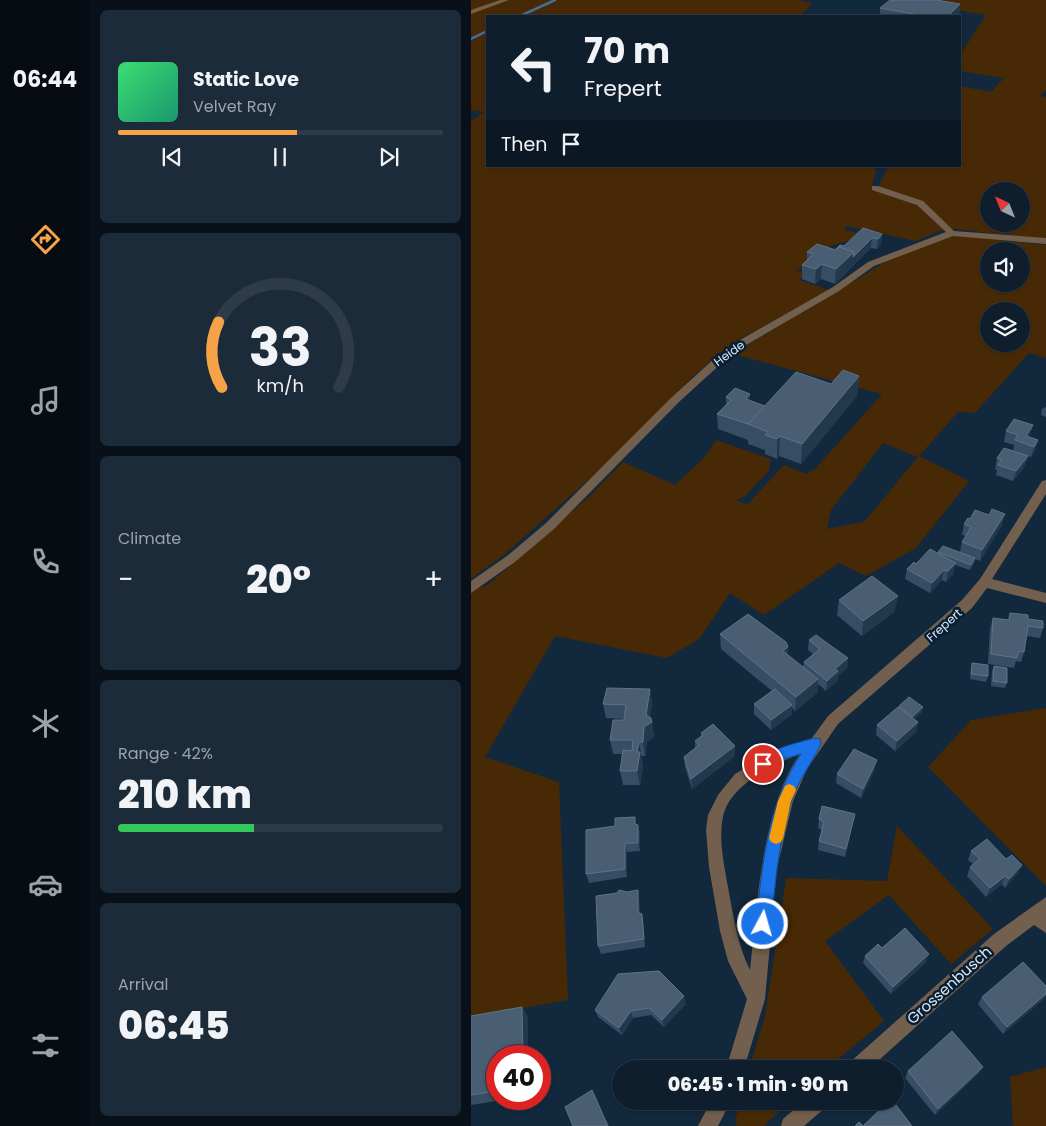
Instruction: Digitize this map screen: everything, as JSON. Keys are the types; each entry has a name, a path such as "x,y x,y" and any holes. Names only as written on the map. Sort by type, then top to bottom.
{"street":[{"path":"471,12 506,0"},
{"path":"875,188 920,203 952,233"},
{"name":"Heide","path":"471,588 511,559 550,526 695,380 730,351 796,313 881,258 952,233 1046,241"},
{"name":"Frepert","path":"738,1060 755,998 769,868 785,801 801,765 833,720 967,604 984,582 1046,484"},
{"path":"984,582 1046,598"},
{"path":"755,998 737,960 722,896 716,853 715,817 724,799 746,773 780,754 815,744"},
{"name":"Grossenbusch","path":"865,1060 1000,940 1042,915"},
{"path":"707,1126 717,1110"},
{"path":"790,1126 808,1110"}],"shaded area":[{"path":"471,0 797,0 812,3 802,15 486,15 486,167 872,167 876,170 872,185 878,187 888,167 961,167 961,86 991,92 1004,78 961,71 961,53 986,15 900,0 1046,0 1046,90 1040,96 1046,97 1046,239 983,232 1030,232 1030,182 980,182 980,232 956,229 943,230 915,241 847,226 844,230 868,235 824,248 803,268 796,270 805,274 799,280 829,290 731,344 691,378 606,464 506,553 471,579 471,121 484,112 471,110 471,41 477,38 471,36"},
{"path":"956,235 1019,242 980,242 980,292 1030,292 1030,243 1046,245 1046,358 1029,353 975,413 958,412 919,456 969,481 916,548 866,576 839,563 764,615 730,593 699,639 667,658 555,636 485,757 559,782 568,1000 471,1017 471,588 486,586 515,562 593,493 623,462 675,485 704,458 716,440 771,459 769,471 744,497 736,500 747,505 784,465 806,474 816,468 882,394 733,354 887,261","holes":["883,443 918,457 864,522 827,529 831,510"]},
{"path":"1046,708 1046,886 928,767 971,720"},
{"path":"897,826 993,929 951,964 889,895 825,941 884,1021 837,1060 752,1060 765,1017 786,878 887,881"},
{"path":"1046,1067 1046,1126 1013,1126 1010,1077"},
{"path":"738,1110 780,1110 764,1126 737,1126 735,1122"}],"building":[{"path":"890,0 936,0 960,4 949,15 919,15 880,8"},
{"path":"863,228 882,234 878,239 872,238 853,257 854,252 839,247 836,249 840,245 844,246"},
{"path":"817,244 836,250 839,247 854,252 836,269 822,264 816,269 802,265 813,254 807,252"},
{"path":"843,370 859,376 802,444 780,436 777,439 765,435 768,432 748,424 796,372 831,384"},
{"path":"735,388 750,394 746,399 765,406 748,424 717,414 731,400 726,397"},
{"path":"1014,419 1033,425 1026,436 1038,440 1034,447 1015,440 1018,435 1006,431"},
{"path":"1004,448 1028,456 1016,471 998,465 1001,460 997,458"},
{"path":"992,509 1005,514 982,550 962,542 971,527 964,524 968,518 970,519 975,510 989,515"},
{"path":"943,546 975,558 971,565 938,552"},
{"path":"930,549 956,563 948,571 944,570 932,583 907,569 914,562 916,564"},
{"path":"872,576 898,596 863,621 839,600"},
{"path":"1010,613 1028,615 1028,619 1043,621 1043,628 1028,626 1024,652 1019,651 1017,658 991,654 993,618 1009,620"},
{"path":"748,614 786,642 788,647 783,651 818,679 796,697 720,634"},
{"path":"816,635 848,658 835,669 838,671 827,681 804,662 820,649 809,640"},
{"path":"972,663 988,665 988,676 971,674"},
{"path":"994,666 1007,668 1007,683 993,681"},
{"path":"607,688 650,689 646,715 651,718 652,722 644,727 643,742 639,742 637,752 640,752 637,771 620,771 623,750 632,751 633,740 610,740 613,720 624,720 626,705 603,704"},
{"path":"775,689 792,705 771,720 754,704"},
{"path":"909,697 923,707 912,717 899,706"},
{"path":"898,707 918,722 897,741 877,725"},
{"path":"713,724 735,746 691,779 684,757 699,745 695,741 703,735 701,733"},
{"path":"854,749 877,760 863,789 837,774"},
{"path":"822,806 855,814 846,849 819,841 824,822 819,819"},
{"path":"635,817 635,824 638,825 638,843 625,843 625,869 586,874 586,830 615,826 615,818"},
{"path":"987,839 1006,859 1012,855 1022,865 1009,879 1005,876 990,888 970,867 980,859 971,851"},
{"path":"619,890 627,892 638,890 638,912 642,914 644,939 598,946 596,896 617,893"},
{"path":"905,928 929,954 893,987 865,956 878,944 882,948"},
{"path":"1023,962 1046,986 1046,994 1007,1027 982,997"},
{"path":"659,971 684,996 662,1020 649,1008 631,1011 619,1028 595,1010 618,974"},
{"path":"522,1007 523,1045 486,1045 486,1093 471,1095 471,1016"},
{"path":"952,1031 983,1067 938,1109 908,1071"},
{"path":"592,1090 608,1126 573,1126 565,1107"},
{"path":"880,1110 900,1110 912,1126 863,1126"},
{"path":"859,1122 863,1126 855,1126"}],"waterway":[{"path":"522,15 555,0"},
{"path":"471,39 486,32"}],"slow traffic":[{"path":"776,838 789,790"}],"route":[{"path":"763,764 780,754 815,744 801,765 785,801 769,868 763,924"}]}
